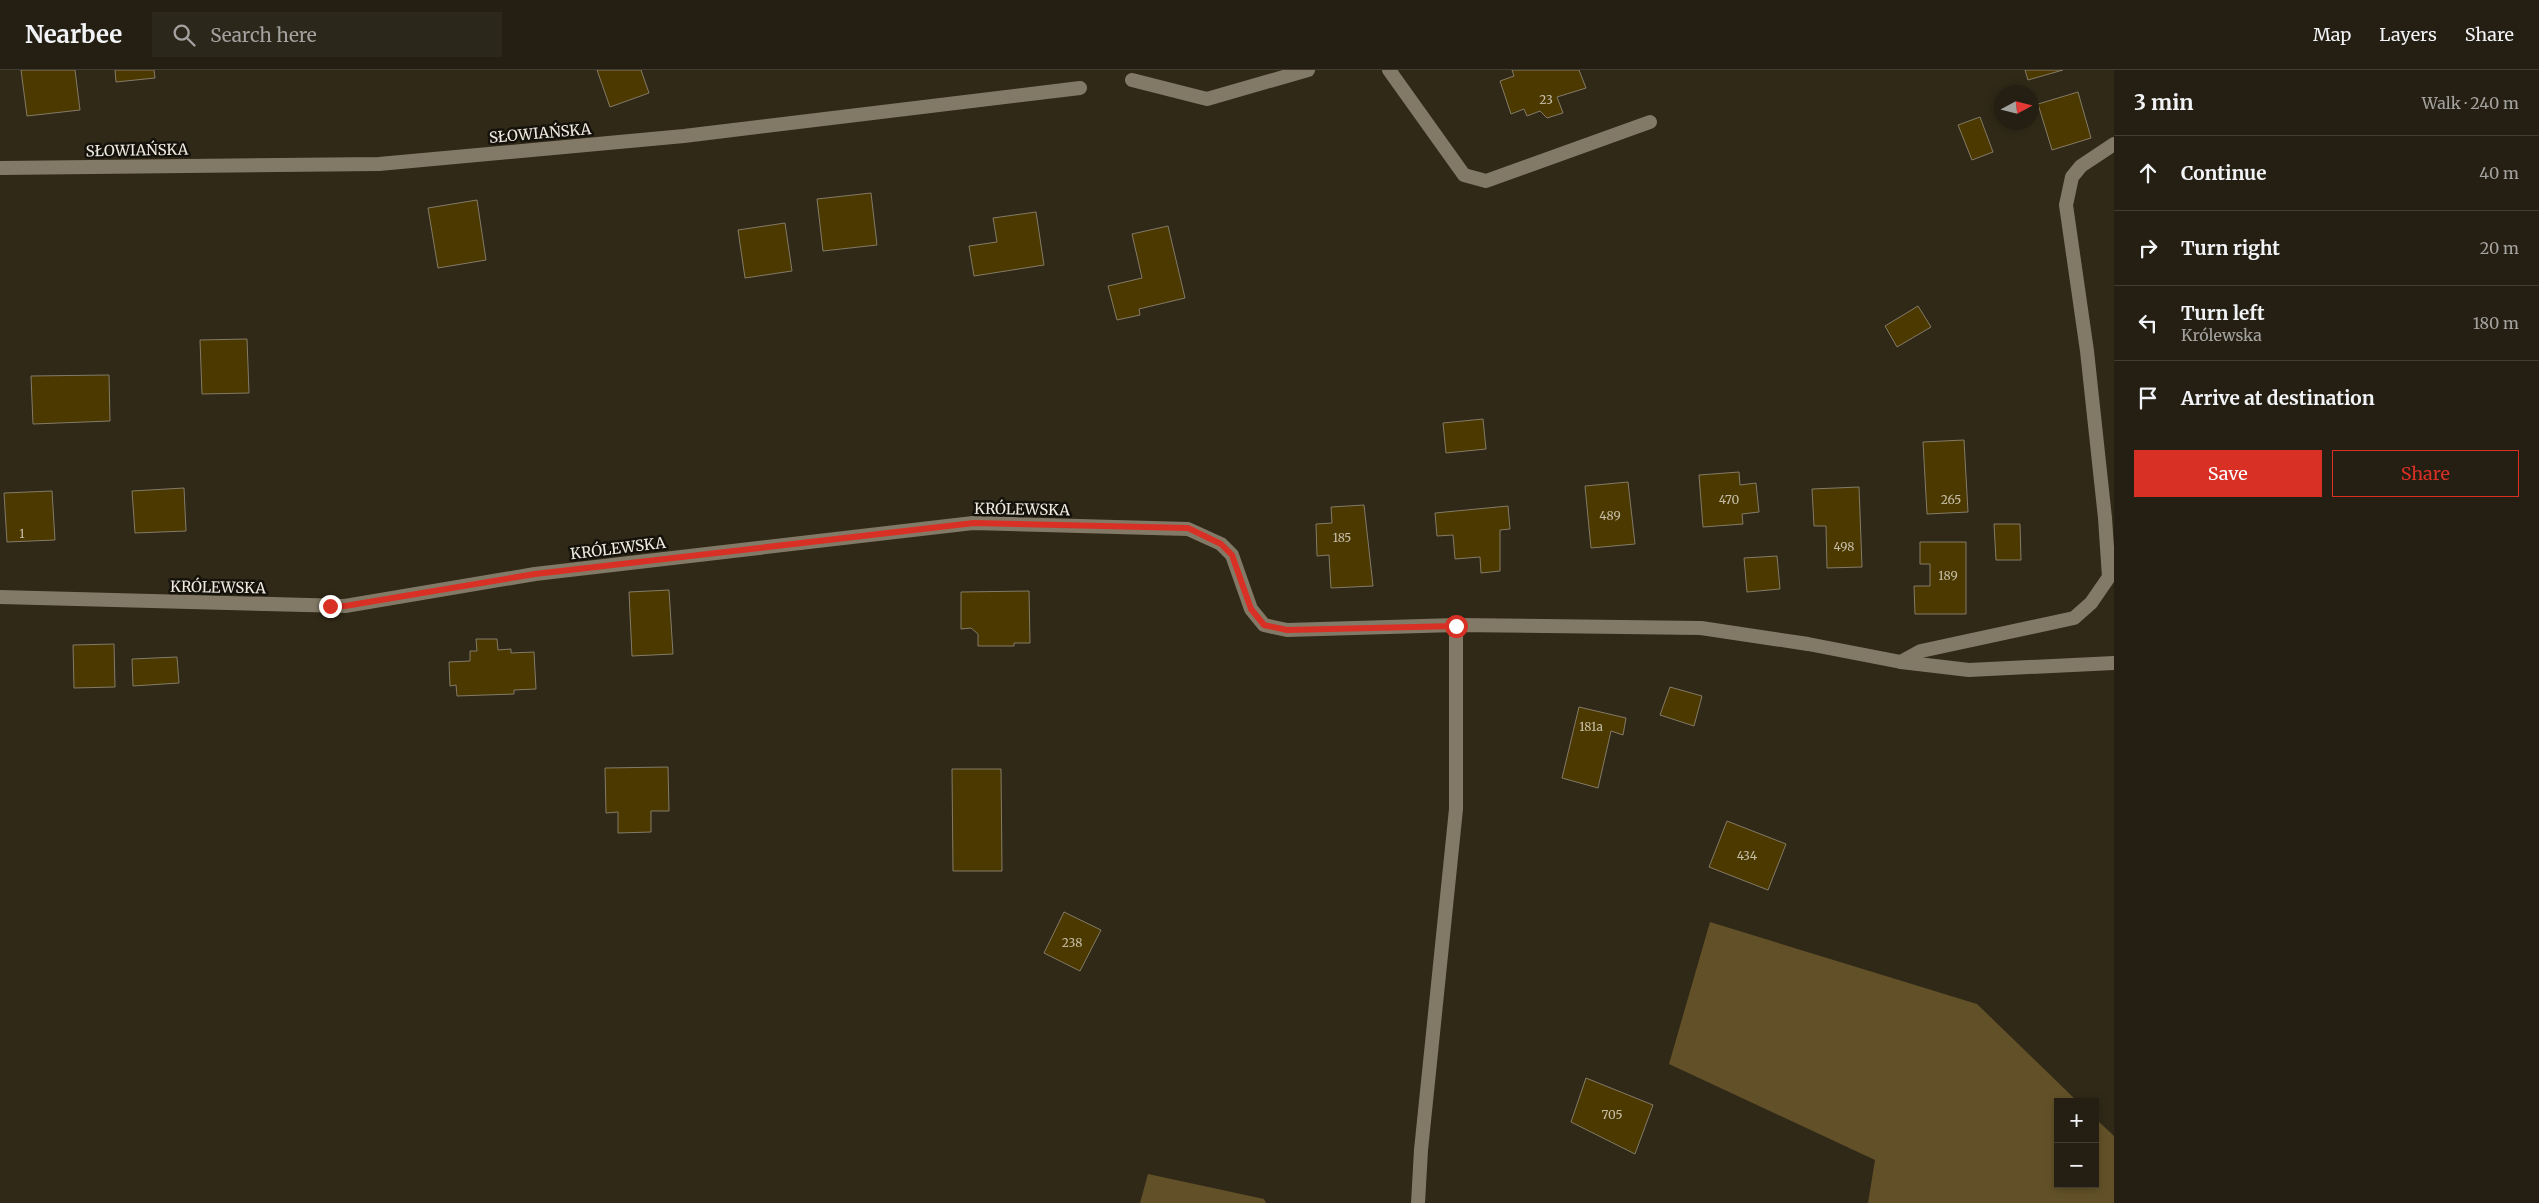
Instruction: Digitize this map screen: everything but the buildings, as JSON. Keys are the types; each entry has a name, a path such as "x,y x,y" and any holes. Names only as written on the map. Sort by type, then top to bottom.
{"street":[{"path":"1132,80 1207,99 1308,70"},
{"path":"1388,70 1464,175 1486,181 1650,122"},
{"name":"SŁOWIAŃSKA","path":"0,168 379,164 693,135 1080,88"},
{"path":"1901,662 1921,651 2074,618 2091,603 2109,577 2105,518 2087,351 2066,205 2072,177 2080,166 2114,144"},
{"name":"KRÓLEWSKA","path":"0,597 345,606 535,574 974,523 1188,528 1221,544 1232,555 1251,609 1264,625 1287,630 1456,626"},
{"path":"1418,1203 1421,1150 1456,809 1456,626 1701,628 1808,644 1901,662 1969,670 2114,663"}],"shaded area":[{"path":"1710,922 1977,1004 2074,1098 2054,1098 2054,1188 2099,1188 2099,1122 2114,1136 2114,1203 1868,1203 1875,1160 1669,1064"},
{"path":"1148,1174 1264,1199 1266,1203 1140,1203"}],"route":[{"path":"330,606 345,606 535,574 974,523 1188,528 1221,544 1232,555 1251,609 1264,625 1287,630 1456,626"}]}
